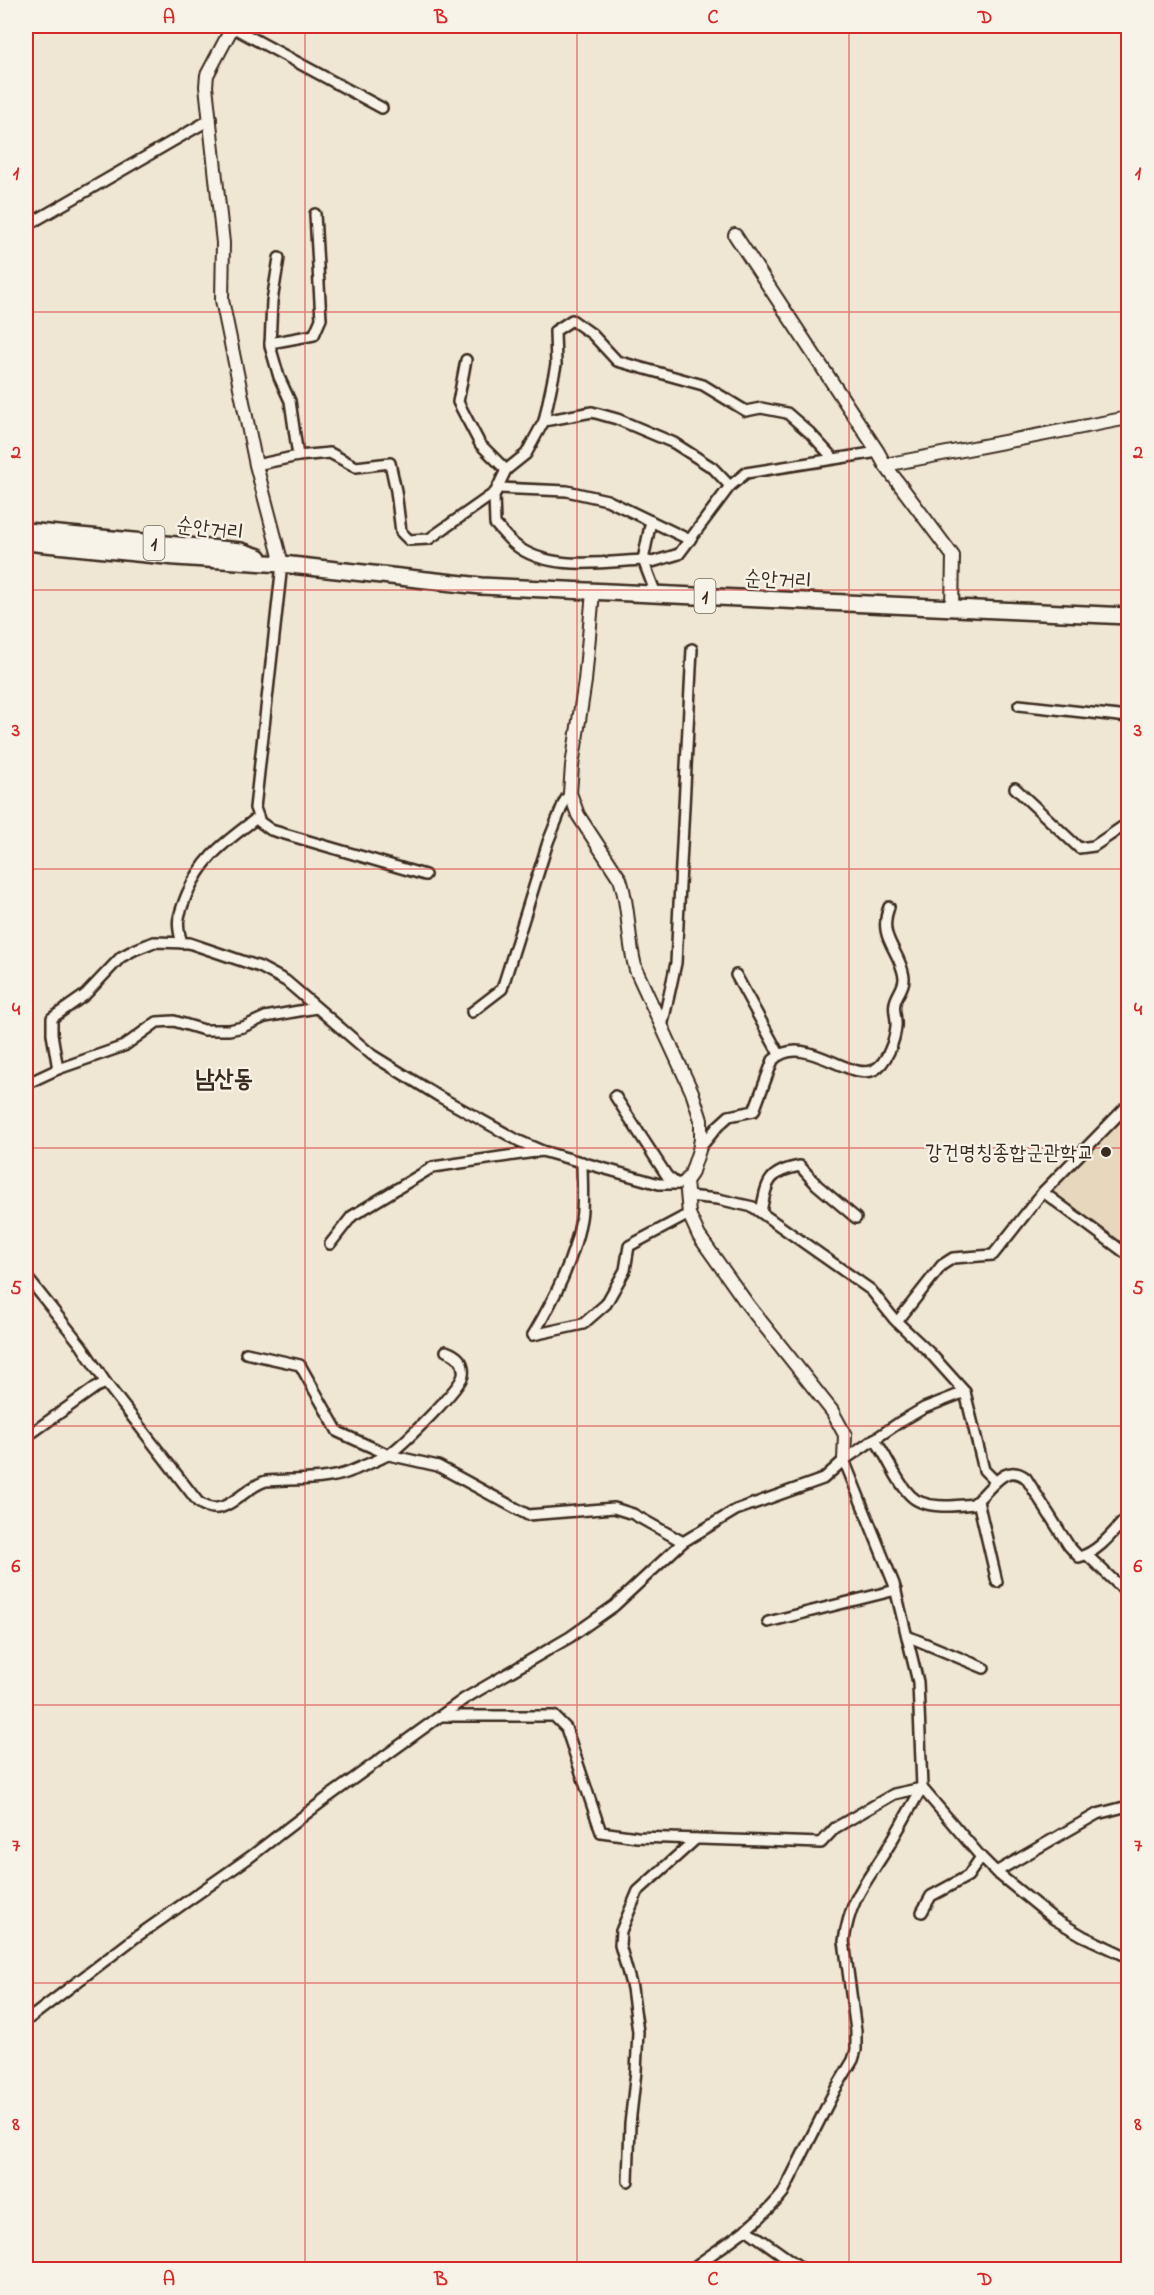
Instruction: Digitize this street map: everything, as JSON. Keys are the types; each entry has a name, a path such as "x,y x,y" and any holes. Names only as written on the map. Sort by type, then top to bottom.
{"main road":[{"name":"순안거리","path":"26,531 241,551 282,564"},
{"name":"순안거리","path":"26,542 176,557 282,564 469,585 1128,616"}],"street":[{"path":"382,108 232,26 207,75 206,86 223,243 222,300 256,465 282,564 255,808 260,822 271,830 425,875"},
{"path":"26,226 211,119"},
{"path":"270,344 314,335 321,319 315,214"},
{"path":"735,235 885,465 952,556 952,608"},
{"path":"279,258 272,301 270,344 279,376 290,401 298,456"},
{"path":"833,458 787,413 761,408 746,411 703,385 617,361 592,334 572,320 555,331 556,365 544,421 526,454 506,470 497,490 495,524 515,546 537,557 577,564 643,560 652,562 679,554 730,486 746,473 878,452"},
{"path":"466,360 458,402 480,444 506,470"},
{"path":"544,421 592,412 616,419 674,443 713,468 730,486"},
{"path":"885,465 1128,418"},
{"path":"256,465 298,456 330,453 356,467 390,463 401,532 409,540 429,539 497,490 567,491 607,500 690,540"},
{"path":"651,521 643,560 656,594"},
{"path":"58,1069 52,1034 52,1018 92,989 121,957 154,942 182,943 217,952 275,974 381,1062 509,1135 542,1151 659,1184 681,1183 692,1174 701,1139 701,1120 698,1109 633,961 627,907 620,879 578,815 570,793 585,681 593,592"},
{"path":"662,1027 676,963 692,649"},
{"path":"1019,705 1128,717"},
{"path":"1015,788 1079,848 1094,846 1128,823"},
{"path":"472,1012 502,989 548,843 564,802 570,793"},
{"path":"182,943 177,918 196,874 208,858 258,818"},
{"path":"699,1150 729,1116 754,1111 773,1060 779,1054 789,1052 813,1054 825,1057 853,1071 873,1071 882,1063 888,1054 896,1025 894,1004 904,983 903,973 887,940 884,928 889,907"},
{"path":"736,975 779,1054"},
{"path":"26,1084 58,1069 124,1046 157,1022 174,1021 204,1030 229,1030 243,1027 265,1017 316,1008"},
{"path":"615,1096 667,1176 681,1183 688,1196 689,1214 699,1236 742,1297 832,1411 844,1435 844,1460 896,1590 918,1682 922,1788 885,1852 862,1885 846,1926 844,1941 856,2031 853,2060 835,2090 783,2193 773,2206 690,2270"},
{"path":"897,1322 942,1265 953,1258 993,1255 1043,1192 1128,1105"},
{"path":"330,1244 352,1216 433,1167 542,1151"},
{"path":"582,1162 581,1217 574,1249 549,1307 533,1335 583,1324 606,1304 626,1270 628,1246 689,1214"},
{"path":"761,1212 766,1184 773,1174 784,1168 800,1166 817,1185 856,1218"},
{"path":"1043,1192 1128,1255"},
{"path":"688,1196 718,1199 753,1207 866,1286 897,1322 930,1353 965,1392 984,1470 995,1481"},
{"path":"26,1276 198,1502 212,1509 226,1506 257,1483 335,1476 389,1455 461,1382 463,1376 461,1362 454,1354 446,1351"},
{"path":"246,1353 300,1365 338,1432 389,1455 438,1466 528,1515 614,1508 633,1514 683,1542"},
{"path":"26,1437 96,1387 106,1383"},
{"path":"26,2021 136,1937 250,1857 328,1797 464,1699 570,1637 614,1606 683,1542 736,1510 823,1479 844,1460 924,1408 965,1392"},
{"path":"874,1439 885,1452 910,1496 927,1503 948,1506 973,1504 1004,1474 1020,1473 1026,1478 1069,1546 1079,1557 1098,1548 1128,1516"},
{"path":"978,1501 997,1582"},
{"path":"1087,1555 1128,1594"},
{"path":"768,1622 896,1590"},
{"path":"907,1636 984,1668"},
{"path":"441,1716 554,1716 566,1728 601,1832 638,1837 821,1843 835,1828 894,1794 922,1788"},
{"path":"922,1788 996,1872 1054,1919 1083,1936 1128,1957"},
{"path":"996,1872 1097,1814 1128,1806"},
{"path":"628,2181 630,2124 638,2032 632,1988 620,1945 621,1931 638,1892 696,1839"},
{"path":"922,1912 931,1896 968,1876 981,1857"},
{"path":"746,2229 804,2270"}],"shaded area":[{"name":"강건명칭종합군관학교","path":"1128,1105 1128,1255 1043,1192"}],"place":[{"name":"강건명칭종합군관학교","path":"1106,1152"}],"district":[{"name":"남산동","path":"224,1078"}]}
